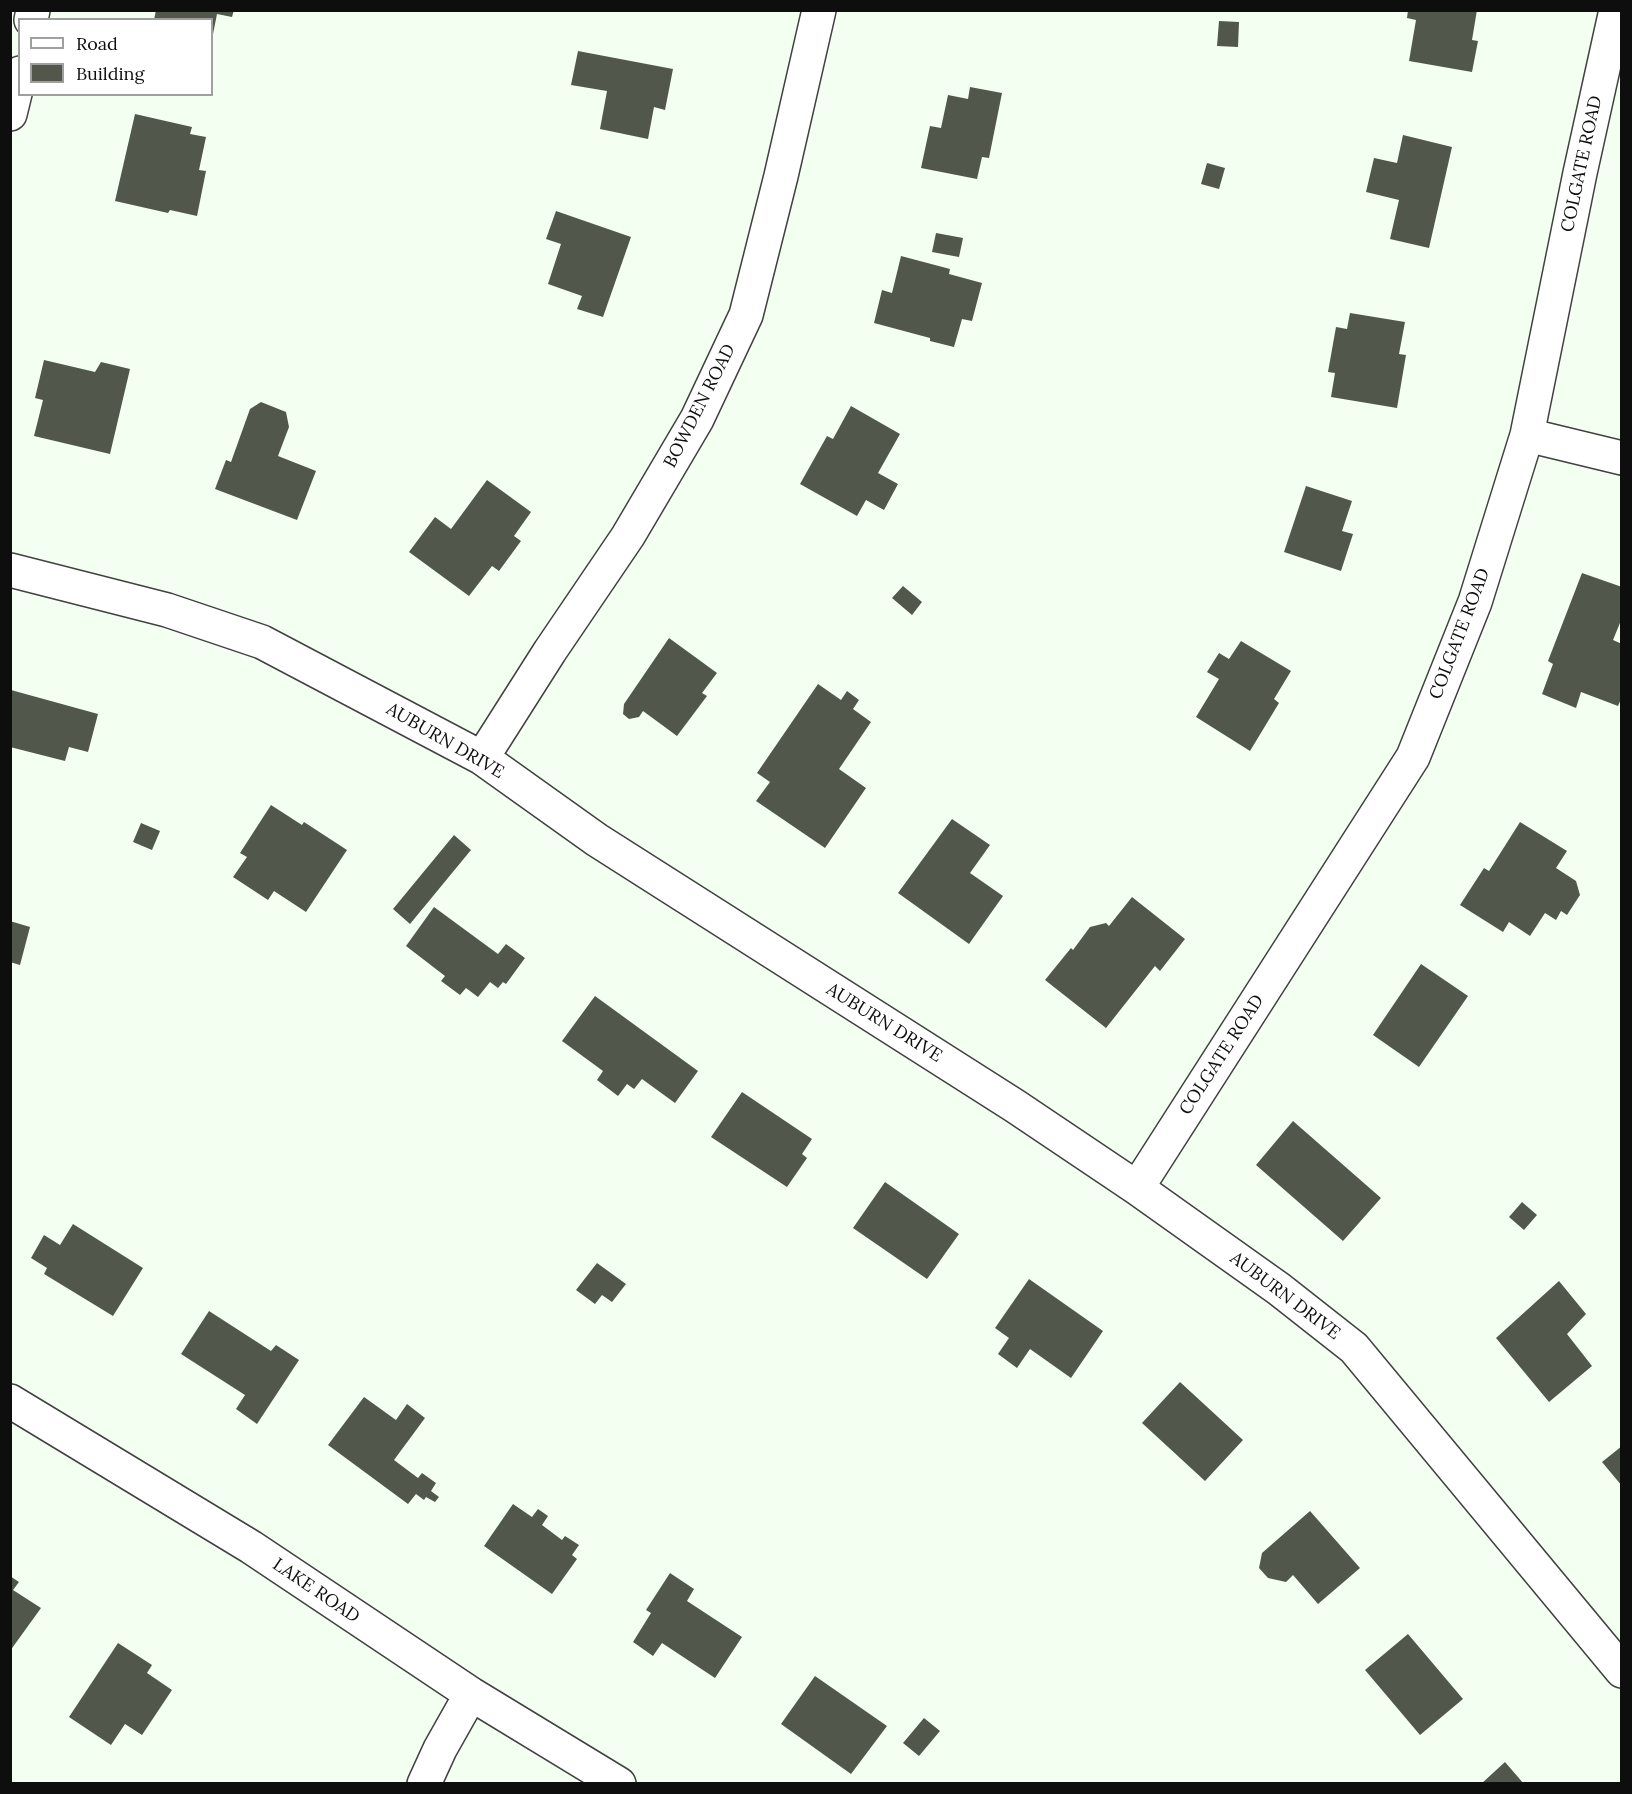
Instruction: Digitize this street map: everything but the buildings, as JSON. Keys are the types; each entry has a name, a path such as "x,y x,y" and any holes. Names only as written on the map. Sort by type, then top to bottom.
{"street":[{"name":"BOWDEN ROAD","path":"482,758 634,526 697,419 746,315 819,10"},
{"name":"COLGATE ROAD","path":"1137,1188 1413,757 1475,602 1527,435 1580,173 1616,10"},
{"path":"10,114 18,81"},
{"path":"1527,435 1622,458"},
{"name":"AUBURN DRIVE","path":"10,570 167,610 262,642 482,758 597,840 1015,1106 1137,1188 1279,1289 1354,1348 1622,1671"},
{"name":"LAKE ROAD","path":"10,1401 251,1547 471,1695 619,1784"},
{"path":"423,1784 471,1695"}]}
